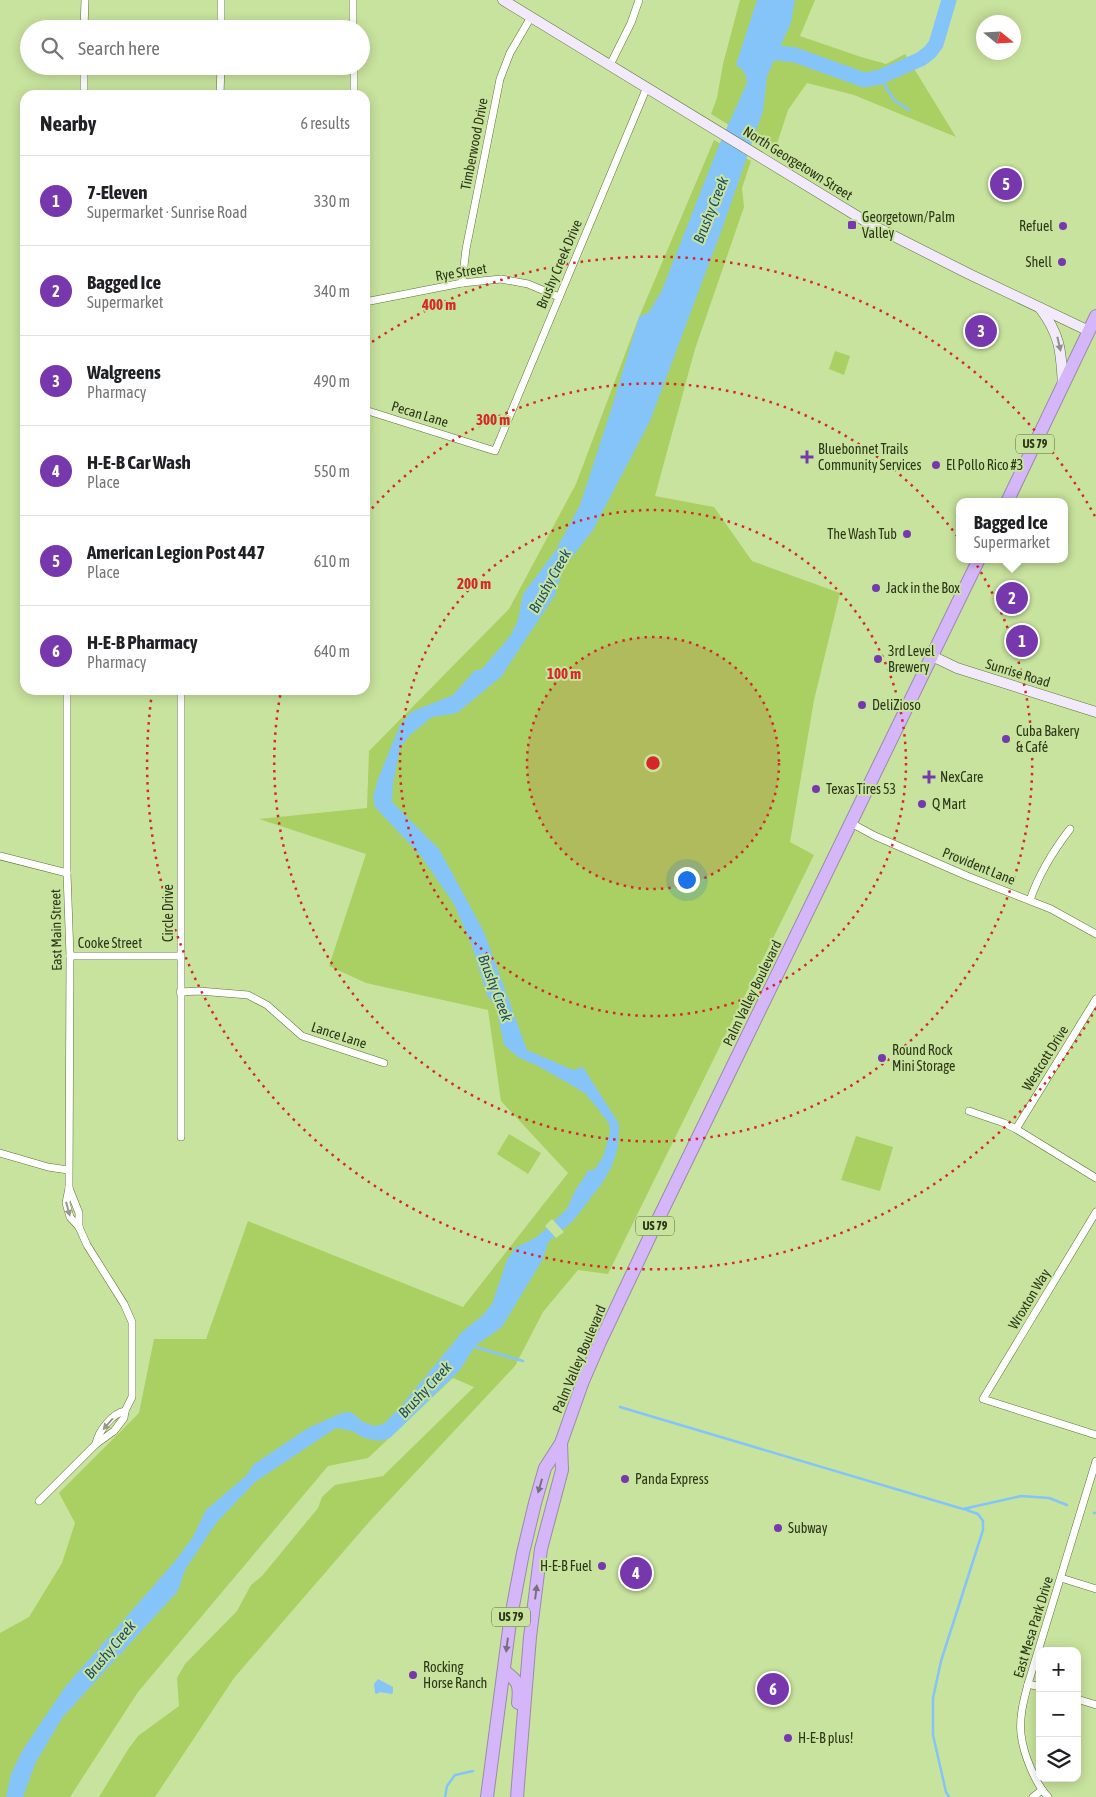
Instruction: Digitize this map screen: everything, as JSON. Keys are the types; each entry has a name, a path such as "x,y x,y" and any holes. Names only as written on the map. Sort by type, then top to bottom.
{"highway":[{"name":"US 79","path":"1009,498 1063,386 1092,332 1096,316"},
{"name":"Palm Valley Boulevard","path":"487,1797 515,1596 523,1552 545,1468 561,1443 583,1381 608,1324 977,563"},
{"name":"Palm Valley Boulevard","path":"517,1793 530,1637 541,1550 562,1470 561,1443"},
{"path":"504,1671 516,1678 519,1690 511,1778 517,1793"}],"street":[{"path":"84,20 85,0"},
{"path":"221,0 221,20"},
{"path":"353,0 353,20"},
{"name":"North Georgetown Street","path":"503,0 688,111 870,224 1092,332"},
{"path":"610,65 631,23 639,0"},
{"name":"Timberwood Drive","path":"462,283 466,249 497,92 504,66 531,18"},
{"path":"84,75 84,90"},
{"path":"220,75 220,90"},
{"path":"354,75 354,90"},
{"name":"Brushy Creek Drive","path":"495,451 647,87"},
{"name":"Rye Street","path":"370,301 486,279 514,280 559,296"},
{"path":"1040,308 1055,330 1060,345 1063,386"},
{"name":"Pecan Lane","path":"370,412 495,451"},
{"name":"Sunrise Road","path":"932,656 957,668 1096,712"},
{"name":"East Main Street","path":"39,1501 96,1444 97,1437 117,1414 125,1411 132,1397 132,1322 127,1309 87,1245 79,1227 70,1217 66,1203 69,1188 70,956 67,873 67,695"},
{"name":"Circle Drive","path":"181,695 181,1137"},
{"name":"Provident Lane","path":"851,823 967,876 1030,900 1065,916 1096,934"},
{"path":"1030,900 1046,864 1070,829"},
{"path":"0,856 67,873"},
{"name":"Cooke Street","path":"70,956 180,956"},
{"name":"Lance Lane","path":"180,992 199,991 248,995 267,1005 302,1036 384,1063"},
{"name":"Westcott Drive","path":"1016,1129 1096,999"},
{"path":"969,1111 1016,1129 1096,1178"},
{"path":"0,1153 48,1167 68,1170"},
{"name":"Wroxton Way","path":"1096,1212 983,1399 1096,1435"},
{"name":"East Mesa Park Drive","path":"1048,1797 1042,1790 1028,1760 1021,1734 1022,1710 1028,1684 1096,1461"},
{"path":"1061,1578 1096,1589"},
{"path":"1028,1684 1036,1687"},
{"path":"1081,1700 1096,1705"},
{"path":"1033,1797 1042,1790"}],"green space":[{"path":"740,0 815,0 800,36 886,64 905,54 956,137 854,95 807,83 788,110 774,153 711,114 717,98 723,64"},
{"path":"714,140 751,161 742,188 744,207 695,349 655,496 714,507 752,561 840,593 814,700 790,842 814,855 608,1274 578,1270 543,1312 515,1366 369,1522 234,1678 155,1797 99,1797 138,1736 179,1706 177,1678 185,1664 237,1611 251,1585 262,1576 318,1508 322,1497 335,1485 383,1476 474,1387 453,1378 368,1458 328,1466 138,1692 70,1797 0,1797 0,1633 29,1617 62,1563 75,1523 59,1493 139,1413 154,1339 206,1339 248,1221 463,1307 568,1173 501,1101 488,1010 366,983 329,966 366,854 259,819 367,808 369,751 509,609 576,484 639,317"},
{"path":"835,351 850,356 844,375 829,369"},
{"path":"509,1134 541,1153 528,1174 497,1154"},
{"path":"856,1136 893,1147 880,1191 841,1180"}],"water":[{"name":"Brushy Creek","path":"757,0 795,0 791,23 767,76 763,111 722,229 650,421 593,530 563,569 555,595 501,677 457,713 432,717 410,735 400,748 393,784 392,802 439,849 484,932 527,1050 573,1070 583,1067 619,1124 618,1147 612,1166 603,1182 573,1221 548,1242 543,1259 502,1327 475,1346 460,1370 390,1438 380,1441 364,1438 352,1431 336,1428 255,1482 216,1523 185,1570 178,1591 62,1718 35,1764 23,1797 6,1797 11,1774 22,1751 65,1687 176,1560 193,1537 206,1510 247,1475 253,1465 308,1428 342,1413 351,1412 363,1422 374,1426 384,1424 463,1331 481,1317 492,1304 507,1260 515,1248 537,1237 567,1209 575,1191 588,1171 595,1169 603,1157 610,1133 609,1123 585,1093 540,1067 518,1057 504,1045 496,1007 487,995 472,946 454,904 421,856 375,807 373,797 378,779 400,725 411,712 453,695 475,670 481,670 511,635 518,620 523,594 556,550 580,505 639,317 649,312 662,290 719,145 747,83 744,72 736,65"},
{"path":"378,1679 393,1687 392,1694 375,1693 374,1684"}],"pier":[{"path":"552,1219 564,1232 556,1238 545,1226"}],"waterway":[{"path":"759,51 795,55 864,80 880,77 921,59 930,52 936,44 949,0"},
{"path":"880,77 894,100 909,110"},
{"path":"472,1346 523,1361"},
{"path":"620,1407 963,1509 1021,1496 1049,1498 1067,1505"},
{"path":"949,1797 946,1792 933,1735 933,1698 941,1661 983,1530 983,1521 978,1514 964,1509"},
{"path":"445,1797 447,1786 455,1775 473,1771"}],"place":[{"name":"American Legion Post 447","path":"1006,184"},
{"name":"Georgetown/Palm Valley","path":"852,225"},
{"name":"Refuel","path":"1063,226"},
{"name":"Shell","path":"1062,262"},
{"name":"Walgreens","path":"981,331"},
{"name":"Bluebonnet Trails Community Services","path":"807,457"},
{"name":"El Pollo Rico #3","path":"936,465"},
{"name":"The Wash Tub","path":"907,534"},
{"name":"Jack in the Box","path":"876,588"},
{"name":"Bagged Ice","path":"1012,598"},
{"name":"7-Eleven","path":"1022,641"},
{"name":"3rd Level Brewery","path":"878,659"},
{"name":"DeliZioso","path":"862,705"},
{"name":"Cuba Bakery & Café","path":"1006,739"},
{"name":"NexCare","path":"929,777"},
{"name":"Texas Tires 53","path":"816,789"},
{"name":"Q Mart","path":"922,804"},
{"name":"Round Rock Mini Storage","path":"882,1058"},
{"name":"Panda Express","path":"625,1479"},
{"name":"Subway","path":"778,1528"},
{"name":"H-E-B Fuel","path":"602,1566"},
{"name":"H-E-B Car Wash","path":"636,1573"},
{"name":"Rocking Horse Ranch","path":"413,1675"},
{"name":"H-E-B Pharmacy","path":"773,1689"},
{"name":"H-E-B plus!","path":"788,1738"}]}
